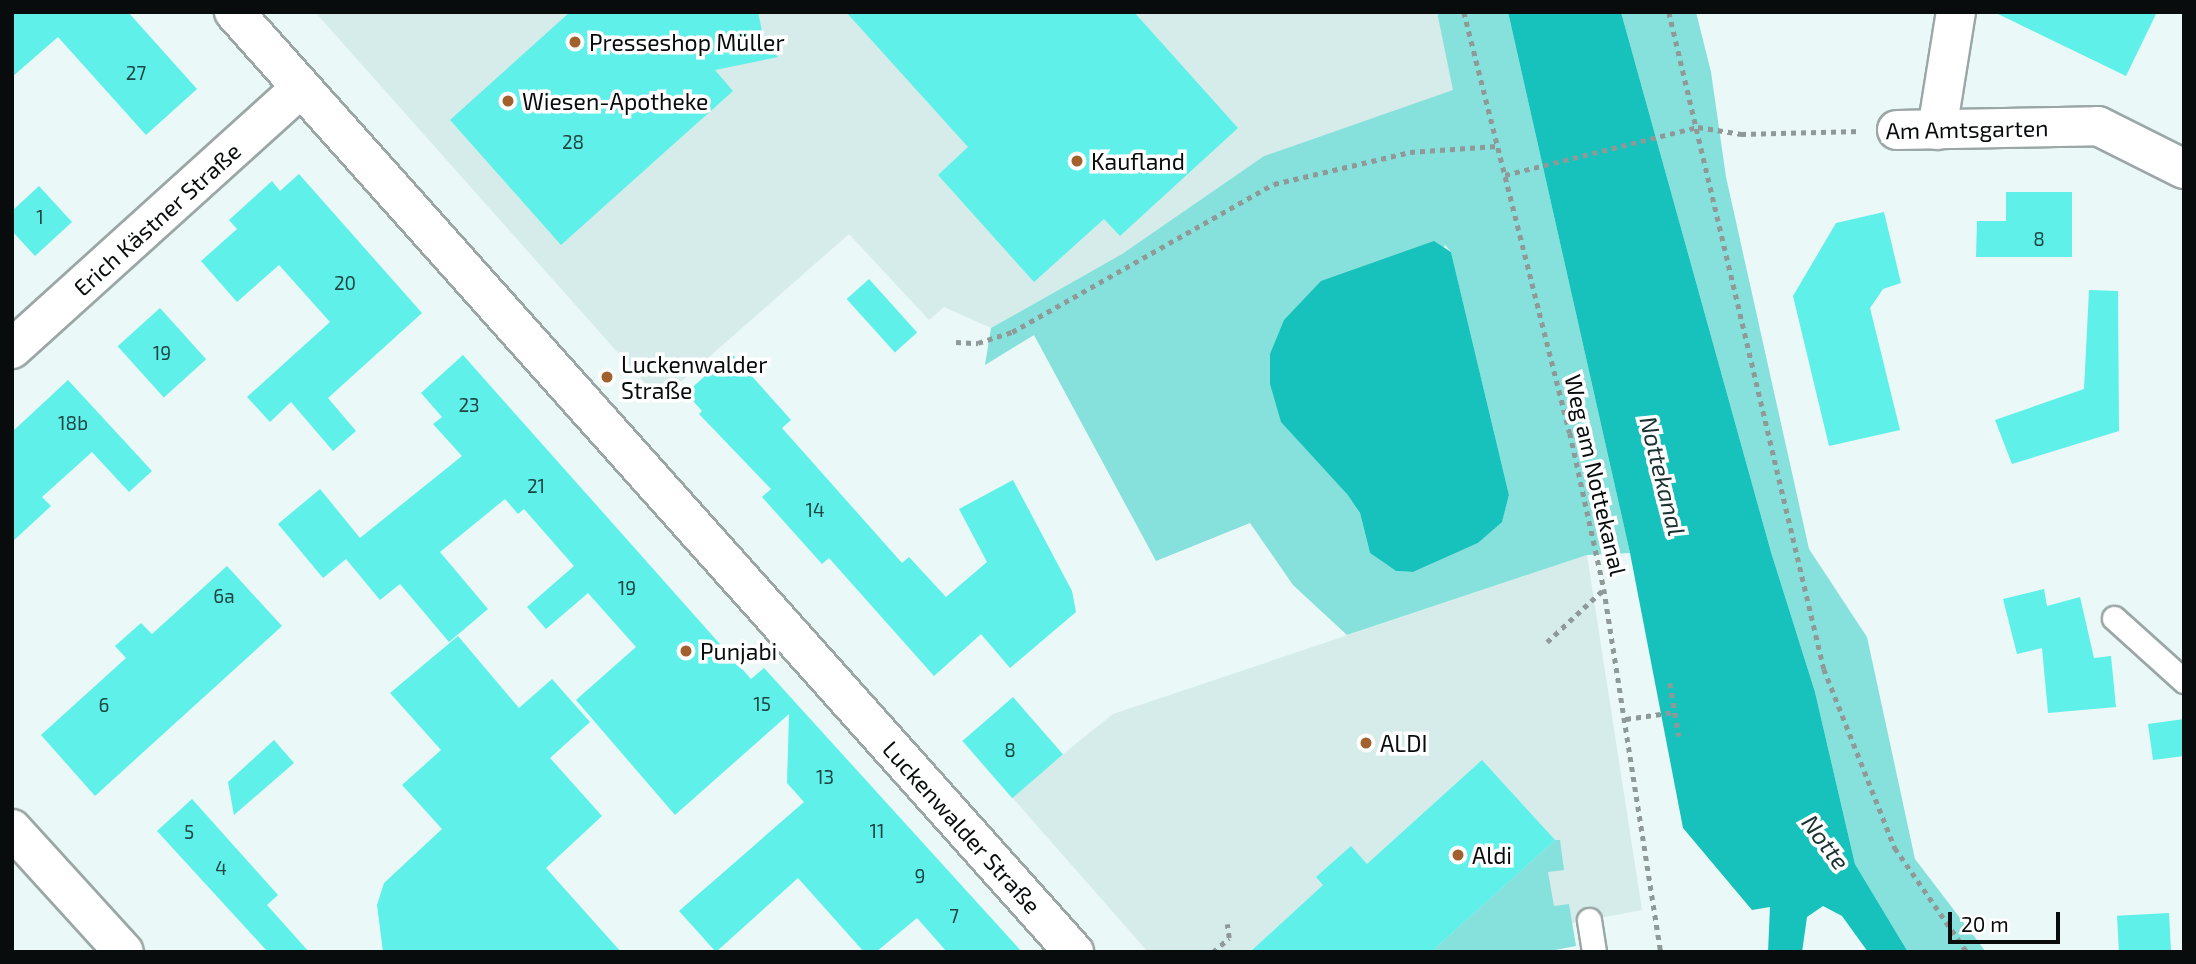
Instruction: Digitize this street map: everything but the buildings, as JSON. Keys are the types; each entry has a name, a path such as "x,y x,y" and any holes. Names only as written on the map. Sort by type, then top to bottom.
{"main road":[{"name":"Luckenwalder Straße","path":"234,12 1074,952"},
{"path":"1937,130 1956,12"},
{"name":"Erich Kästner Straße","path":"12,349 301,88"},
{"name":"Am Amtsgarten","path":"1897,130 2098,126 2184,169"},
{"path":"12,829 124,952"}],"lane":[{"path":"2114,618 2184,681"},
{"path":"1589,920 1594,952"}],"path":[{"name":"Weg am Nottekanal","path":"1464,12 1604,589 1661,952"},
{"path":"1669,12 1825,669 1895,848 1967,952"},
{"path":"1505,175 1698,127"},
{"name":"Am Amtsgarten","path":"1698,127 1741,134 1897,130"},
{"path":"956,342 978,343 1012,332 1274,184 1410,152 1497,146"},
{"path":"1546,642 1604,589"},
{"path":"1670,683 1679,736"},
{"path":"1626,719 1675,712"},
{"path":"1213,952 1228,938 1227,923"}],"shaded area":[{"path":"315,12 1437,12 1454,90 1264,156 1122,254 991,328 944,307 929,320 849,234 660,400"},
{"path":"1437,12 1508,12 1630,553 1587,555 1347,635 1293,585 1250,523 1156,561 1034,335 985,365 991,328 1122,254 1264,156 1453,90","holes":["1445,245 1451,252 1509,495 1502,521 1478,543 1413,572 1396,571 1370,553 1360,513 1347,494"]},
{"path":"1621,12 1696,12 1711,72 1726,177 1809,549 1867,637 1915,859 1986,952 1908,952 1855,864 1815,692 1771,552"},
{"name":"ALDI","path":"1587,555 1642,910 1466,943 1464,952 1148,952 1011,796 1113,714"},
{"path":"1555,840 1560,840 1564,870 1548,872 1554,906 1569,904 1576,946 1544,952 1431,952"}],"water":[{"path":"1508,12 1621,12 1771,552 1815,692 1855,864 1908,952 1868,952 1842,916 1823,906 1807,917 1802,952 1768,952 1770,907 1752,910 1683,828 1630,553"},
{"path":"1434,241 1451,252 1509,495 1502,522 1478,543 1413,572 1396,571 1370,553 1360,513 1347,494 1281,422 1270,384 1270,354 1284,320 1321,281"}],"place":[{"name":"Presseshop Müller","path":"575,42"},
{"name":"Wiesen-Apotheke","path":"508,101"},
{"name":"Kaufland","path":"1077,161"},
{"name":"Luckenwalder Straße","path":"607,377"},
{"name":"Punjabi","path":"686,651"},
{"name":"ALDI","path":"1366,743"},
{"name":"Aldi","path":"1458,855"}],"water label":[{"name":"Nottekanal","path":"1663,476"},
{"name":"Notte","path":"1826,842"}]}
